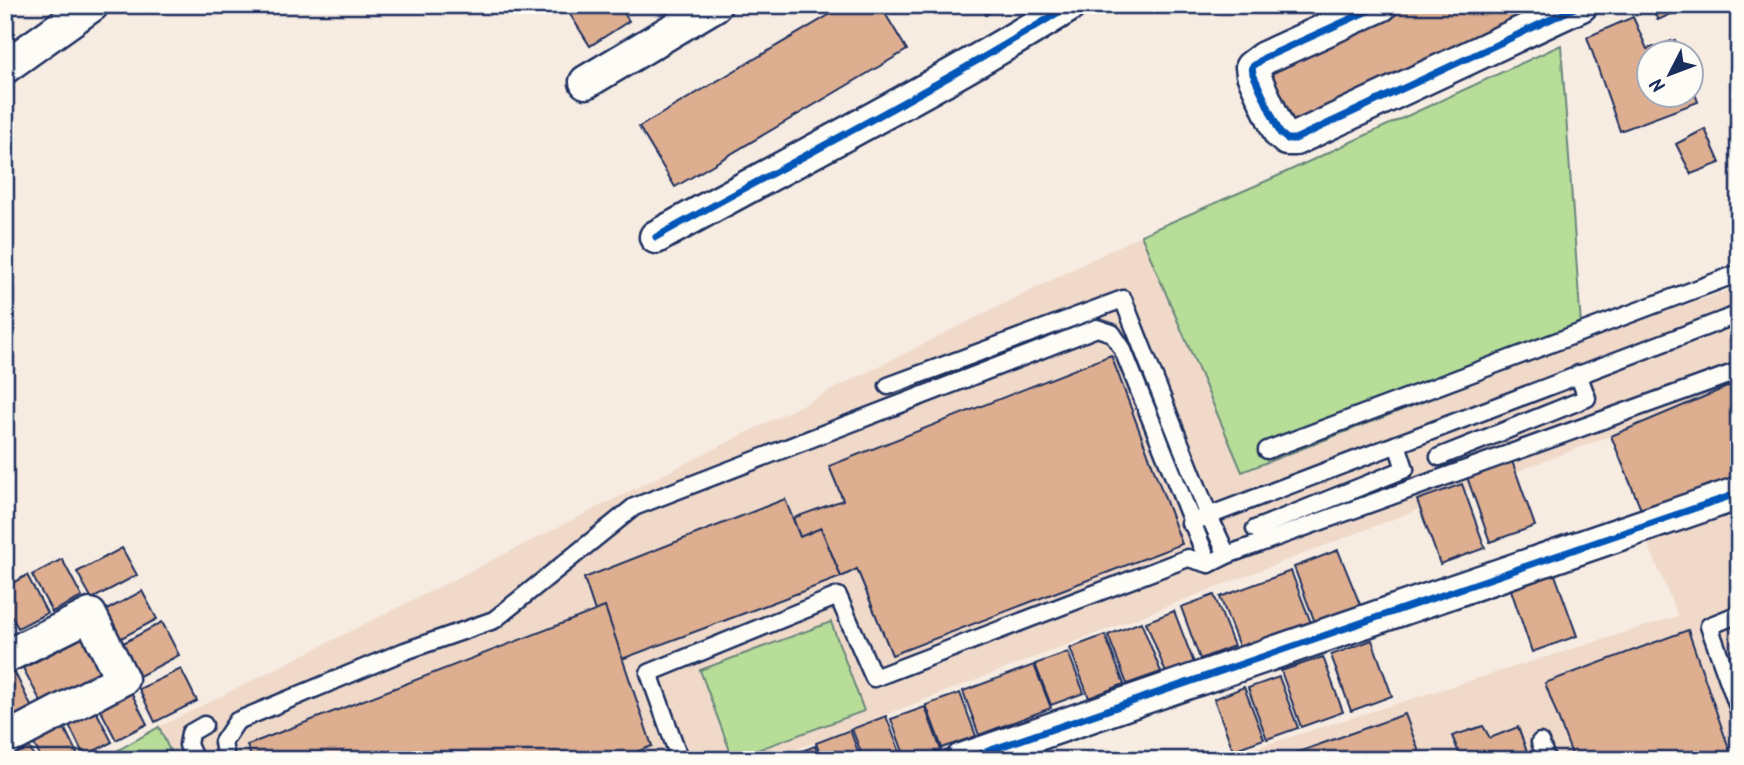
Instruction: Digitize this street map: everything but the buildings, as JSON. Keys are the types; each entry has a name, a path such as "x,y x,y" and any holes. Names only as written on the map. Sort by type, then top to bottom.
{"street":[{"path":"5,67 92,5"},
{"path":"586,82 715,5"},
{"path":"656,237 797,158 983,60 1070,5"},
{"path":"1381,5 1264,58 1252,68 1280,133 1287,139 1295,139 1581,5"},
{"path":"961,760 1739,493"},
{"path":"5,657 90,615 122,679 5,740"}],"lane":[{"path":"1267,450 1739,272"},
{"path":"888,386 1123,299 1227,555"},
{"path":"1190,523 1739,314"},
{"path":"226,760 223,742 237,721 405,651 494,620 634,507 1097,328 1112,333 1122,348 1190,523 1209,564"},
{"path":"680,760 649,673 838,596 874,678 1188,558 1209,564 1227,555 1739,371"},
{"path":"1439,457 1587,398 1578,374"},
{"path":"1255,529 1405,469 1397,444"},
{"path":"1739,614 1709,626 1739,710"},
{"path":"195,760 188,745 190,733 204,725"},
{"path":"1540,742 1547,760"}],"shaded area":[{"path":"1141,235 1242,472 1582,340 1739,287 1739,386 768,760 174,760 159,727"},
{"path":"1739,504 1739,760 1215,760 1678,616 1645,537"}],"green space":[{"path":"1561,45 1582,340 1242,472 1141,235 1271,179"},
{"path":"831,622 864,711 733,759 700,670"},
{"path":"159,727 174,760 101,760"}],"cycle path":[{"path":"656,237 917,95 1070,5"},
{"path":"1381,5 1264,58 1252,67 1280,133 1287,139 1295,139 1581,5"},
{"path":"962,760 1739,493"}]}
